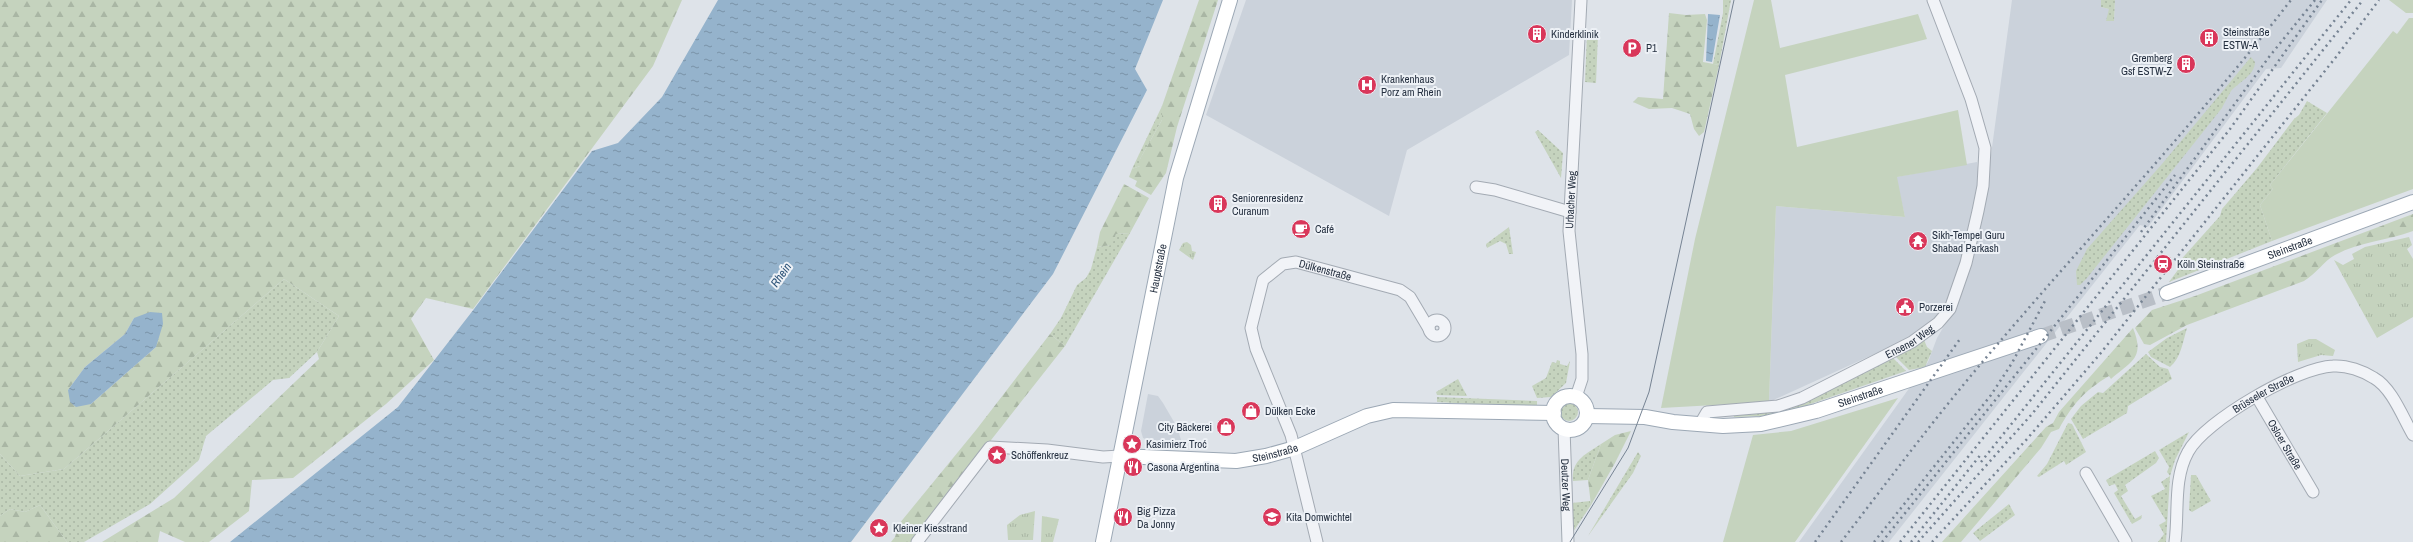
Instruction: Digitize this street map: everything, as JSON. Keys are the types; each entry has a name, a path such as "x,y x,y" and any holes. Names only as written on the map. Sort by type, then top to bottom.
{"main road":[{"name":"Hauptstraße","path":"1103,542 1176,178 1230,0"},
{"name":"Steinstraße","path":"2167,293 2413,202"},
{"name":"Steinstraße","path":"1584,421 1651,425 1673,422 1744,426 1792,418 2041,336"},
{"path":"1571,396 1576,397 1585,405 1584,421 1574,429 1564,428 1558,424 1554,413 1554,408 1561,399 1571,396"},
{"name":"Steinstraße","path":"1120,456 1236,461 1295,448 1380,412 1554,413"}],"street":[{"name":"Urbacher Weg","path":"1576,397 1582,379 1582,354 1571,266 1570,212 1581,0"},
{"name":"Ensener Weg","path":"1700,424 1707,412 1778,406 1802,398 1912,342 1938,323 1950,309 1966,263 1978,211 1983,186 1985,148 1971,99 1933,0"},
{"path":"1476,187 1495,190 1570,212"},
{"name":"Dülkenstraße","path":"1317,542 1295,448 1252,338 1252,318 1263,280 1267,275 1283,264 1296,262 1400,290 1410,297 1429,329"},
{"name":"Brüsseler Straße","path":"2175,542 2178,492 2187,452 2198,438 2230,412 2303,372 2334,366 2345,367 2376,379 2388,392 2413,435"},
{"name":"Osloer Straße","path":"2257,397 2313,492"},
{"name":"Deutzer Weg","path":"1564,428 1568,542"},
{"name":"Steinstraße","path":"917,542 990,447 1043,450 1103,457 1120,456"},
{"path":"2086,473 2126,542"}],"shaded area":[{"name":"Krankenhaus Porz am Rhein","path":"1246,0 1572,0 1569,55 1407,150 1389,216 1206,115"},
{"path":"2012,0 2101,0 2101,7 2109,9 2114,21 2115,0 2327,0 2281,68 2266,69 2148,227 2140,225 1889,542 1799,542 1928,362 1937,338 1957,304 1982,221"},
{"path":"1977,162 1979,187 1951,300 1938,318 1916,335 1769,402 1776,206 1905,217 1896,177"},
{"path":"1148,394 1158,396 1163,403 1177,427 1182,443 1148,440 1143,438 1141,431"}],"green space":[{"path":"0,0 682,0 653,66 473,309 426,298 411,319 434,360 386,404 293,478 252,480 249,511 209,542 185,542 160,531 158,542 102,542 174,498 319,359 317,352 339,316 284,279 64,469 20,476 0,454","holes":["134,318 156,347 91,404 68,390 85,367 125,334"]},
{"path":"1199,0 1218,0 1177,127 1166,173 1151,195 1135,186 1137,181 1129,177 1132,169 1140,166 1140,159 1162,120 1162,106"},
{"path":"1723,0 1731,0 1719,65 1713,64 1723,13"},
{"path":"1754,0 1771,0 1780,48 1918,14 1927,39 1785,75 1797,147 1958,110 1967,165 1897,177 1905,217 1776,206 1769,402 1661,408 1695,239"},
{"path":"2101,0 2115,0 2114,21 2106,21 2109,9 2101,7"},
{"path":"2389,0 2413,0 2413,13 2406,13"},
{"path":"1669,13 1686,15 1705,14 1707,20 1703,62 1719,65 1704,132 1699,136 1694,129 1690,114 1672,108 1649,109 1633,102 1638,97 1663,99"},
{"path":"2409,18 2413,18 2413,189 2272,241 2260,205 2273,189 2270,185 2393,31 2397,34"},
{"path":"1587,34 1598,34 1596,83 1585,82"},
{"path":"2251,57 2255,62 2249,75 2231,91 2222,108 2087,278 2080,285 2077,285 2076,271 2087,249 2162,164"},
{"path":"2307,101 2327,113 2270,185 2273,189 2260,205 2272,241 2169,282 2180,267 2177,264 2220,216 2222,209 2257,168 2294,119 2299,115"},
{"path":"1162,106 1162,120 1140,159 1140,166 1132,169"},
{"path":"1538,130 1563,153 1561,178 1535,132"},
{"path":"1124,184 1149,198 1130,233 1116,234 1112,245 1097,247 1100,232"},
{"path":"2413,214 2413,231 2345,250 2331,258 2304,281 2187,325 2150,345 2144,344 2135,328 2152,310 2195,296"},
{"path":"1509,227 1513,254 1509,254 1506,244 1500,241 1487,248 1486,244"},
{"path":"1130,233 1065,346 1050,334 1061,318 1077,285 1086,278 1091,269 1097,247 1111,245 1116,234"},
{"path":"2409,237 2412,245 2407,249 2413,259 2413,317 2377,338 2334,260 2343,265 2354,259 2352,254 2365,247"},
{"path":"1187,242 1191,245 1192,251 1196,252 1193,260 1179,250 1183,243"},
{"path":"284,279 339,316 317,352 289,378 273,380 206,436 199,460 150,504 84,542 67,542 40,505 25,512 10,509 0,516 0,454 20,476 64,469"},
{"path":"2133,328 2138,346 2137,353 2130,363 2111,379 2109,376 2092,387 2080,399 2059,429 2051,432 2041,448 1961,542 1942,542 2046,427 2053,423 2059,412"},
{"path":"2187,328 2177,359 2170,367 2151,357 2148,352 2167,338"},
{"path":"1050,334 1065,346 911,542 891,542 895,537 899,524 976,430"},
{"path":"2309,339 2316,339 2335,350 2333,356 2321,355 2298,362 2297,344"},
{"path":"1924,340 1927,347 1932,351 1925,367 1909,370 1893,354"},
{"path":"2146,354 2160,367 2168,369 2172,379 2128,406 2127,413 2083,439 2071,419 2081,406 2098,392 2103,393"},
{"path":"1890,355 1906,371 1793,410 1761,416 1734,417 1733,413 1757,412"},
{"path":"1557,360 1560,361 1560,364 1567,366 1570,361 1566,383 1551,397 1537,398 1532,386 1546,378 1552,362 1556,363"},
{"path":"1458,379 1467,396 1437,395 1436,392"},
{"path":"1437,397 1537,401 1537,405 1475,406 1472,404 1437,402"},
{"path":"1898,398 1795,542 1723,542 1753,435 1791,431"},
{"path":"1569,403 1575,406 1578,412 1575,418 1569,421 1563,418 1560,412 1563,406"},
{"path":"2068,423 2072,424 2086,452 2066,465 2064,461 2039,477 2037,476 2047,464"},
{"path":"1631,431 1591,505 1588,480 1601,444 1615,435"},
{"path":"2189,432 2175,460 2170,476 2167,472 2169,467 2159,450"},
{"path":"1601,444 1588,480 1573,481 1574,468 1577,463 1581,458"},
{"path":"2155,451 2159,458 2156,463 2125,485 2128,491 2121,496 2135,519 2142,515 2141,519 2132,524 2114,493 2118,490 2115,484 2109,486 2106,480"},
{"path":"1638,452 1641,456 1633,473 1588,536"},
{"path":"2191,475 2196,475 2211,501 2192,512 2189,510"},
{"path":"2170,476 2166,542 2158,542 2164,534 2159,525 2166,521 2151,496 2165,489 2161,482"},
{"path":"1590,501 1591,505 1573,532 1572,503"},
{"path":"2009,504 2015,515 1980,541 1973,533"},
{"path":"40,505 67,542 0,542 0,516 10,509 25,512"},
{"path":"1035,511 1033,540 1008,540 1007,525 1020,515"},
{"path":"1042,516 1059,519 1053,542 1041,542"}],"water":[{"name":"Rhein","path":"718,0 1163,0 1135,69 1147,90 1053,274 851,542 230,542 398,407 474,309 592,151 618,143 662,97"},
{"path":"1708,14 1720,15 1712,62 1706,61"},
{"path":"150,312 162,313 163,324 156,347 91,404 76,407 70,402 68,390 85,367 125,334 134,318"}],"tunnel":[{"path":"2041,336 2167,293"}],"tram line":[{"path":"1570,542 1628,448 1649,392 1734,0"}],"railway":[{"path":"1841,542 1923,435 1974,372 2214,95 2291,0"},
{"path":"2141,232 2269,57 2315,0"},
{"path":"1900,542 2230,129 2322,0"},
{"path":"1981,462 2351,0"},
{"path":"1918,542 2032,414 2363,0"},
{"path":"1932,542 2027,439 2100,354 2336,57 2379,0"},
{"path":"1882,542 2175,175"},
{"path":"1874,542 1991,395 2012,363 2046,299"},
{"path":"1815,542 1960,339"},
{"path":"1911,542 1982,453"}],"place":[{"name":"Kinderklinik","path":"1537,34"},
{"name":"Steinstraße ESTW-A","path":"2209,38"},
{"name":"P1","path":"1632,48"},
{"name":"Gremberg Gsf ESTW-Z","path":"2186,64"},
{"name":"Krankenhaus Porz am Rhein","path":"1367,85"},
{"name":"Seniorenresidenz Curanum","path":"1218,204"},
{"name":"Café","path":"1301,229"},
{"name":"Sikh-Tempel Guru Shabad Parkash","path":"1918,241"},
{"name":"Köln Steinstraße","path":"2163,264"},
{"name":"Porzerei","path":"1905,307"},
{"name":"Dülken Ecke","path":"1251,411"},
{"name":"City Bäckerei","path":"1226,427"},
{"name":"Kasimierz Troć","path":"1132,444"},
{"name":"Schöffenkreuz","path":"997,455"},
{"name":"Casona Argentina","path":"1133,467"},
{"name":"Big Pizza Da Jonny","path":"1123,517"},
{"name":"Kita Domwichtel","path":"1272,517"},
{"name":"Kleiner Kiesstrand","path":"879,528"}]}
